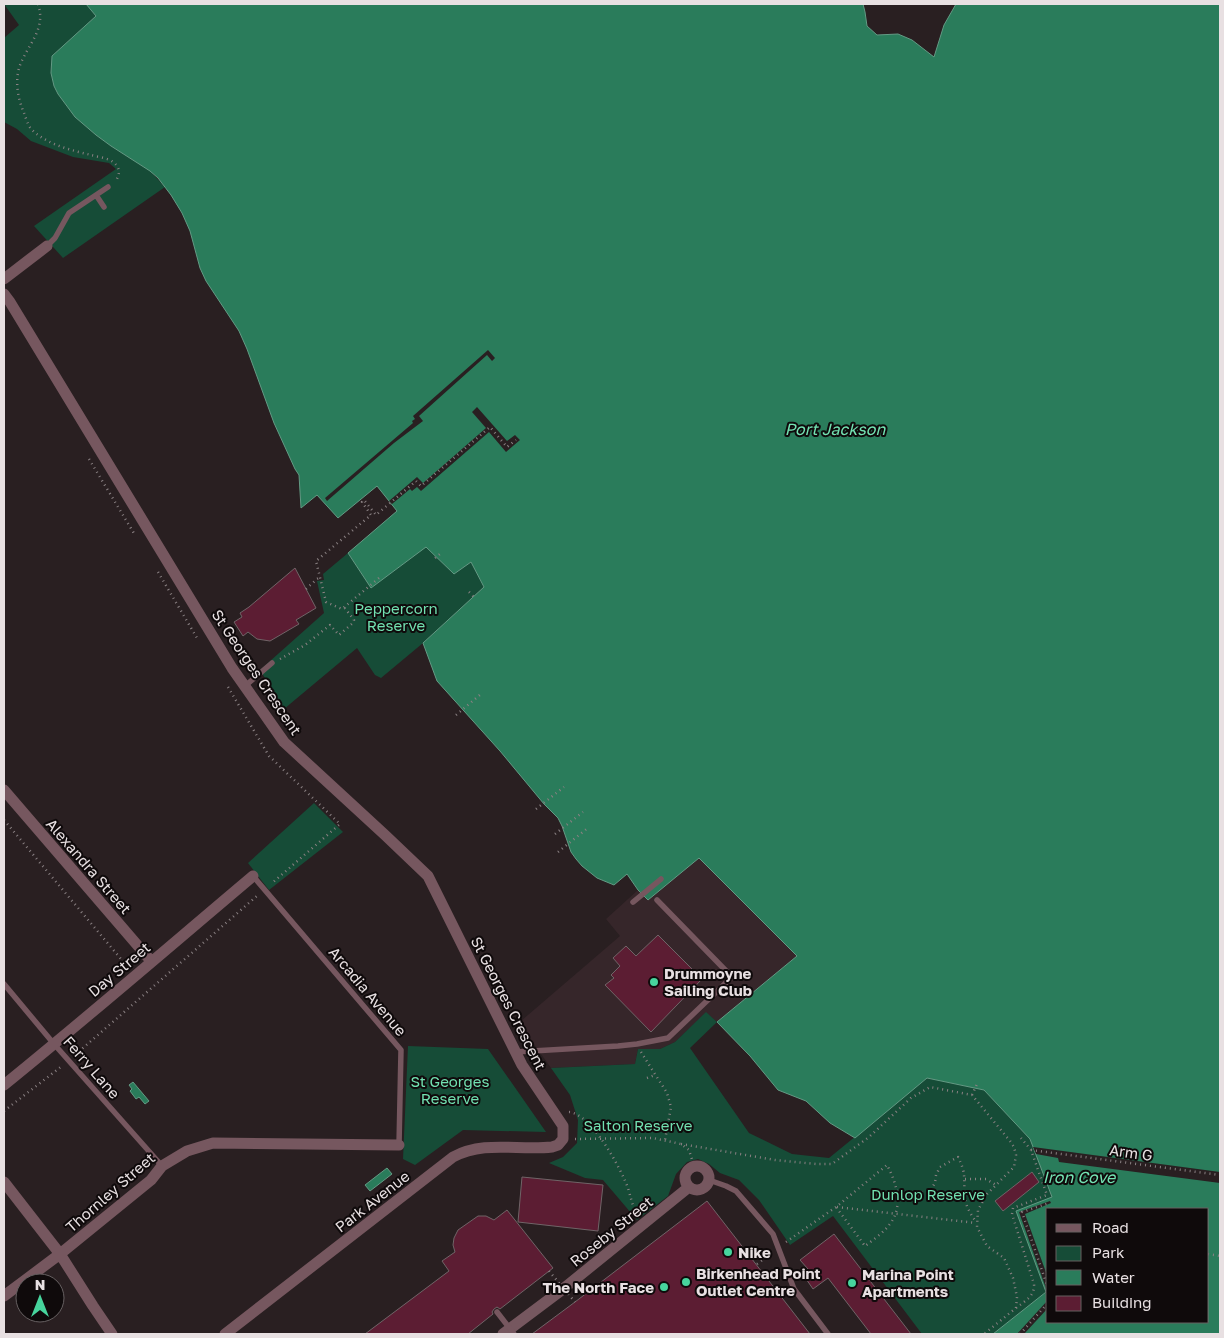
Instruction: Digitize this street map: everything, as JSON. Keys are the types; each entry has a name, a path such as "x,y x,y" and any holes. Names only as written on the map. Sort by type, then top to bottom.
{"street":[{"path":"4,279 47,246"},
{"name":"St Georges Crescent","path":"4,294 244,686 284,742 428,876 522,1065 563,1126 560,1142"},
{"name":"Alexandra Street","path":"4,790 151,961"},
{"name":"Day Street","path":"4,1084 253,876"},
{"name":"Park Avenue","path":"225,1334 453,1157 479,1148 546,1148 560,1142"},
{"name":"Thornley Street","path":"4,1296 60,1254 151,1180 162,1166 187,1151 213,1143 399,1145"},
{"path":"689,1187 686,1184 685,1175 688,1169 694,1166 702,1166 708,1172 709,1180"},
{"name":"Roseby Street","path":"503,1334 563,1289 689,1187 701,1190 705,1188 709,1180"},
{"path":"4,1182 60,1254 92,1306 112,1334"}],"lane":[{"path":"47,246 55,238 70,213 108,188"},
{"path":"96,195 104,207"},
{"path":"244,686 272,663"},
{"name":"Arcadia Avenue","path":"253,876 401,1050 399,1145"},
{"path":"633,902 661,880"},
{"path":"515,1052 594,1048 637,1044 668,1038 732,977 657,900"},
{"name":"Ferry Lane","path":"4,984 54,1044 162,1166"},
{"path":"709,1180 736,1191 773,1234 794,1289 828,1334"},
{"path":"497,1312 514,1334"}],"path":[{"path":"38,4 40,10 36,36 19,68 17,88 21,106 30,128 45,140 78,152 107,159 115,164 119,170 119,175 117,180 108,188"},
{"path":"272,663 305,645 330,625 339,635 353,624 354,620 344,608 342,609 326,602 316,561 371,514 362,502 364,500 376,515 416,481 421,486 490,427 507,447 516,440"},
{"path":"435,558 440,554"},
{"path":"306,589 321,577"},
{"path":"344,608 379,578"},
{"path":"469,592 475,598"},
{"path":"456,715 481,694"},
{"path":"536,809 564,787"},
{"path":"555,834 583,812"},
{"path":"4,820 121,959"},
{"path":"4,1111 69,1060 340,824"},
{"path":"558,852 589,827"},
{"path":"637,1044 667,1093 671,1107 665,1140"},
{"path":"647,1078 655,1075"},
{"path":"972,1095 977,1084"},
{"path":"560,1142 653,1138 774,1160 832,1164 869,1137 911,1098 930,1087 972,1095 1010,1140 1016,1155 1014,1167 987,1194 978,1210 977,1223 977,1227 987,1246 1004,1258 1013,1278 1017,1297 1016,1308"},
{"path":"553,1111 574,1113 585,1120 601,1139 618,1167 628,1188 634,1208 645,1224"},
{"path":"984,1334 1033,1295 1035,1288 1012,1214 1013,1208 1047,1195 1031,1150 1022,1138"},
{"path":"681,1144 689,1150 694,1166"},
{"name":"Arm G","path":"1031,1150 1220,1175"},
{"path":"897,1191 930,1192 940,1167 958,1157 964,1168 964,1198 968,1210 977,1223"},
{"path":"757,1264 836,1206 887,1165 894,1179 897,1191 898,1209 889,1225 865,1246 836,1206"},
{"path":"965,1179 986,1179 996,1185"},
{"path":"1046,1282 1022,1212 1049,1203"},
{"path":"836,1206 977,1223"},
{"path":"550,1271 575,1302"},
{"path":"1020,1334 1046,1305"}],"shaded area":[{"path":"699,858 797,956 717,1022 706,1013 675,1042 660,1049 638,1049 635,1064 551,1068 531,1040 521,1021 620,936 606,919 638,890 648,900"}],"green space":[{"path":"4,4 86,4 96,16 52,56 51,73 54,86 75,117 111,146 150,171 165,187 63,258 34,226 116,169 109,163 73,157 31,141 17,129 4,122 4,38 19,25"},
{"name":"Peppercorn Reserve","path":"426,546 454,574 471,562 484,587 423,643 381,678 375,675 357,648 284,709 260,670 324,613 317,581 324,580 323,574 348,553 371,588"},
{"path":"314,803 343,832 269,890 248,863"},
{"name":"Dunlop Reserve","path":"706,1012 717,1022 690,1048 749,1133 792,1154 829,1158 927,1078 984,1090 1030,1139 1052,1198 1016,1211 1046,1292 993,1334 922,1334 833,1216 790,1245 759,1200 739,1180 720,1173 709,1164 698,1159 687,1162 676,1174 668,1196 637,1220 603,1180 585,1178 549,1163 563,1157 577,1143 578,1120 570,1095 551,1068 635,1064 638,1049 660,1049 675,1042"},
{"name":"St Georges Reserve","path":"408,1046 488,1049 546,1132 463,1130 415,1165 403,1159"}],"water":[{"name":"Port Jackson","path":"86,4 863,4 867,26 877,35 898,34 912,40 934,57 944,25 956,4 1220,4 1220,1334 993,1334 1046,1292 1016,1211 1052,1197 1030,1139 984,1090 927,1078 855,1138 830,1123 806,1101 778,1090 750,1056 717,1022 797,956 699,858 648,900 627,874 614,885 597,878 576,859 571,852 558,818 437,681 423,643 484,587 471,562 454,574 426,547 371,588 348,553 397,511 377,486 338,518 317,495 301,508 299,475 274,423 239,331 206,281 200,268 190,231 182,213 158,178 96,135 75,117 54,86 51,73 52,56 96,16"},
{"path":"133,1082 149,1101 145,1104 139,1097 136,1099 130,1091 132,1089 129,1085"},
{"path":"387,1168 392,1174 370,1191 365,1185"}],"pier":[{"path":"488,350 495,358 492,361 487,355 419,416 423,421 394,443 327,501 325,498 413,423 412,421 415,419 413,416"},
{"path":"477,407 507,441 515,435 520,440 506,452 489,432 421,491 417,487 412,491 410,489 392,504 389,501 417,477 423,483 486,428 472,412"},
{"path":"1033,1147 1220,1172 1220,1183 1059,1162 1058,1158 1036,1154"},
{"path":"1050,1201 1051,1203 1025,1214 1046,1272 1046,1288 1019,1212"},
{"path":"1046,1302 1046,1310 1024,1334 1017,1334"}],"building":[{"path":"295,568 316,608 296,620 299,624 270,641 257,639 248,632 243,636 234,622 242,617 240,613"},
{"name":"Drummoyne Sailing Club","path":"658,935 702,979 651,1032 605,985 614,978 611,975 620,966 613,958 626,946 636,956"},
{"path":"1032,1172 1039,1182 1003,1211 995,1201"},
{"path":"522,1177 603,1185 598,1231 518,1222"},
{"name":"Birkenhead Point Outlet Centre","path":"707,1201 810,1334 532,1334 575,1302"},
{"path":"507,1210 553,1268 500,1309 497,1307 494,1309 493,1314 468,1334 365,1334 449,1271 442,1261 455,1252 453,1245 458,1230 478,1216 486,1216 494,1220"},
{"name":"Marina Point Apartments","path":"834,1234 911,1334 871,1334 828,1278 813,1289 802,1273 808,1269 800,1260"}],"place":[{"name":"Drummoyne Sailing Club","path":"654,982"},
{"name":"Nike","path":"728,1252"},
{"name":"Birkenhead Point Outlet Centre","path":"686,1282"},
{"name":"Marina Point Apartments","path":"852,1283"},
{"name":"The North Face","path":"664,1287"}],"park label":[{"name":"Salton Reserve","path":"638,1125"}],"water label":[{"name":"Iron Cove","path":"1079,1177"}]}
